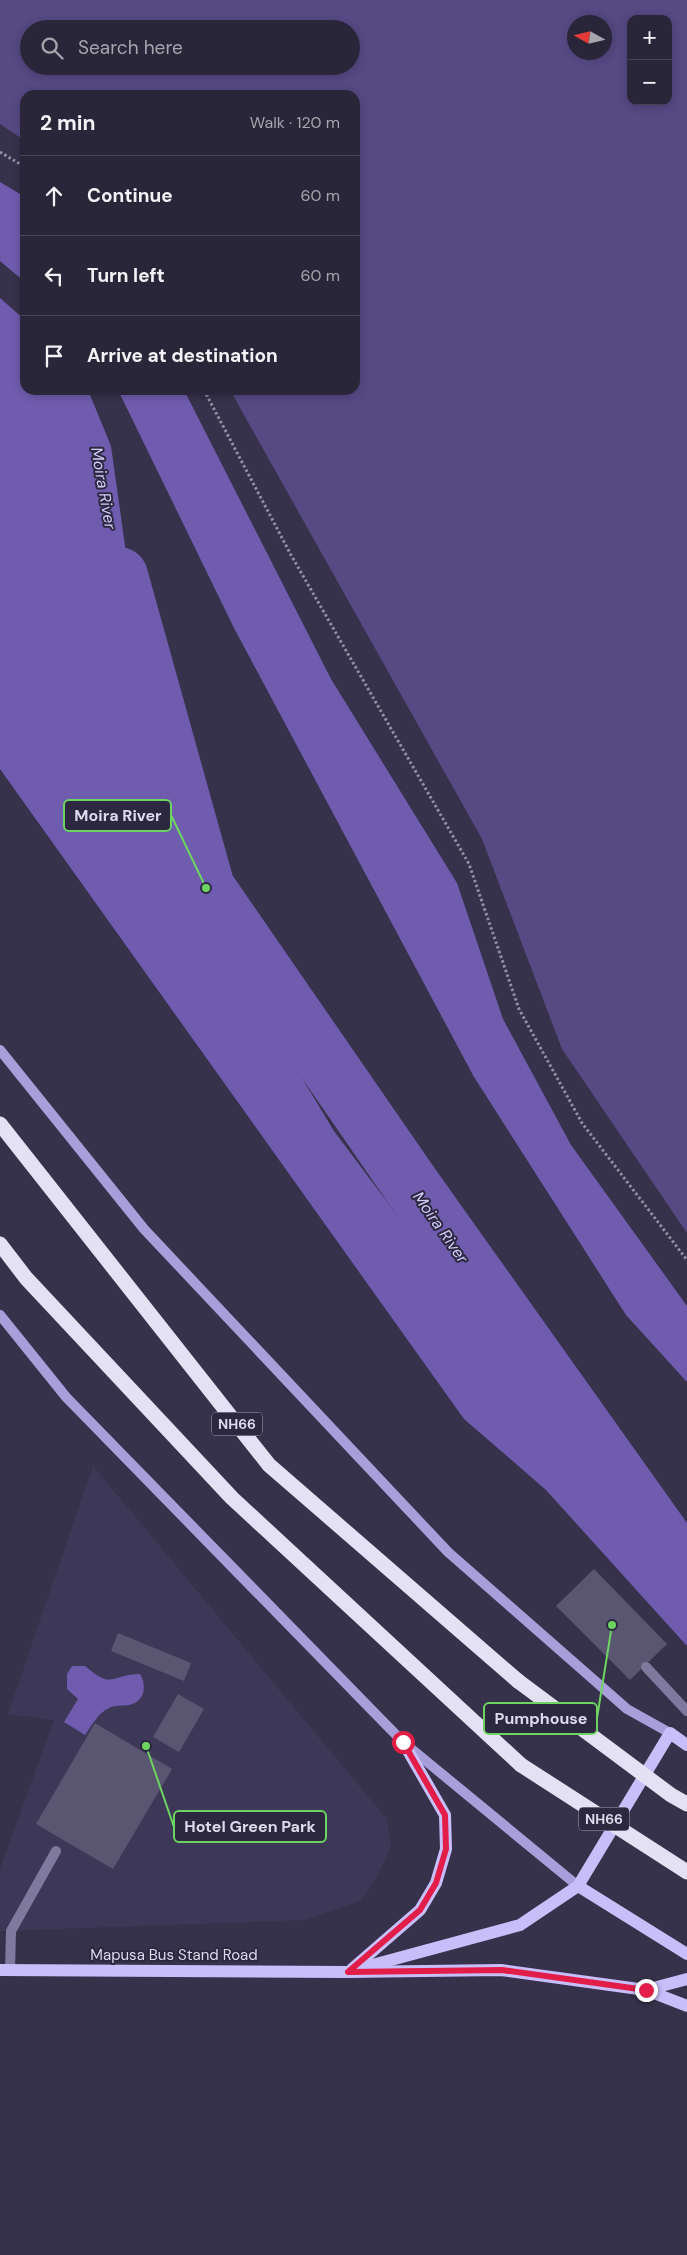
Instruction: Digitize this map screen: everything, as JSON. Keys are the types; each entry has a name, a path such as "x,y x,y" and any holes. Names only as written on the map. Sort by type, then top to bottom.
{"highway":[{"name":"NH66","path":"0,1124 269,1466 518,1681 671,1795 687,1804"},
{"name":"NH66","path":"0,1244 26,1278 232,1498 521,1765 687,1872"}],"main road":[{"path":"348,1972 520,1925 578,1886 670,1733 687,1745"},
{"path":"348,1972 420,1910 436,1883 446,1849 445,1815 403,1742"},
{"path":"578,1886 687,1954"},
{"name":"Mapusa Bus Stand Road","path":"5,1970 348,1972"},
{"path":"348,1972 502,1970 646,1990 687,2006"},
{"path":"646,1990 687,1979"}],"street":[{"path":"0,1050 144,1229 448,1552 627,1708 670,1733"},
{"path":"0,1315 66,1397 403,1742 578,1886"}],"lane":[{"path":"646,1668 687,1712"},
{"path":"5,1970 11,1931 56,1851"}],"path":[{"path":"0,152 20,164"},
{"path":"207,395 291,555 469,864 519,1009 582,1123 687,1260"}],"shaded area":[{"path":"0,0 687,0 687,1233 562,1049 482,839 233,395 360,395 360,90 20,90 20,138 0,124"},
{"path":"93,1466 386,1818 391,1844 382,1867 362,1900 305,1920 0,1931 0,1869 54,1720 8,1714"}],"water":[{"path":"0,182 20,194 20,278 0,261"},
{"path":"0,298 20,316 20,395 90,395 111,446 152,738 200,909 334,1131 442,1275 629,1461 687,1534 687,1646 546,1490 464,1419 0,769"},
{"path":"120,395 187,395 331,679 457,883 503,1019 571,1145 687,1306 687,1382 626,1315 474,1077 234,628"},
{"path":"72,1666 85,1666 101,1678 107,1679 140,1674 144,1688 143,1693 138,1701 134,1703 113,1706 105,1710 85,1735 64,1722 78,1699 67,1689 67,1674"}],"building":[{"path":"594,1569 667,1644 630,1680 556,1606"},
{"path":"118,1633 191,1663 184,1681 111,1651"},
{"path":"178,1694 204,1709 179,1752 153,1737"},
{"path":"95,1723 172,1769 113,1869 36,1824"}],"waterway":[{"name":"Moira River","path":"119,576 206,888 411,1185 687,1573"}],"place":[{"name":"Moira River","path":"206,888"},
{"name":"Pumphouse","path":"612,1625"},
{"name":"Hotel Green Park","path":"146,1746"}],"route":[{"path":"403,1742 445,1815 446,1849 436,1883 420,1910 348,1972 502,1970 646,1990"}]}
